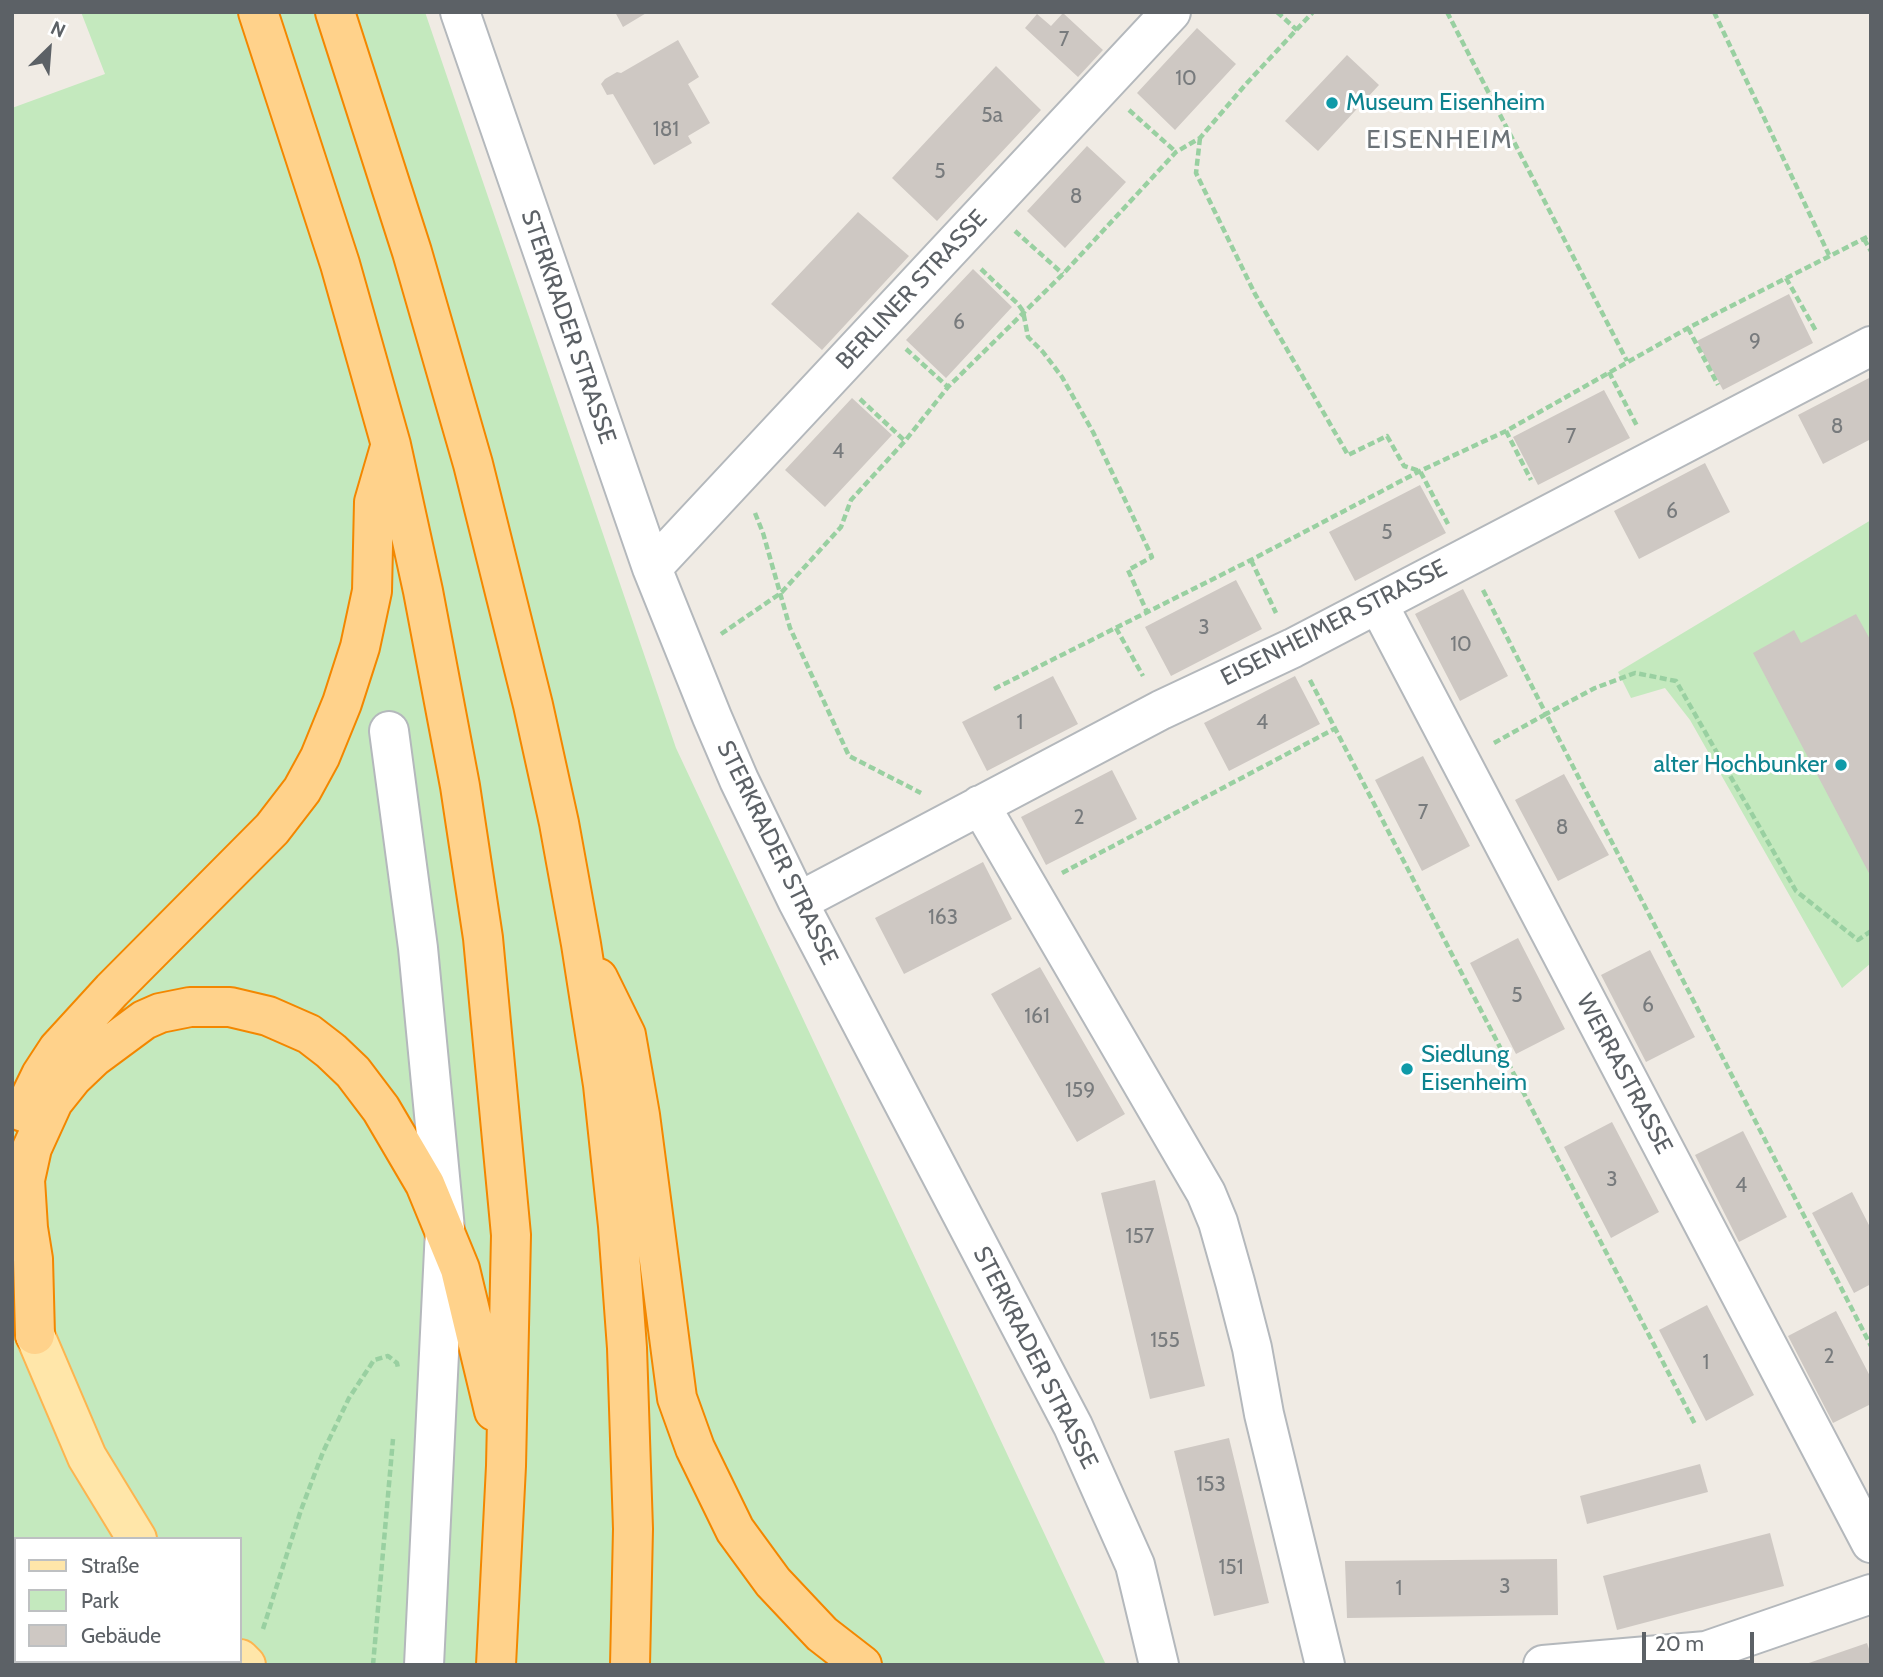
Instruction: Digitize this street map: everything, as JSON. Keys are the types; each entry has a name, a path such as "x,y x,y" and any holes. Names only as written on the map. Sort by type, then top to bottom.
{"highway":[{"path":"258,12 340,264 391,445 428,617 460,786 483,938 511,1235 506,1466 496,1665"},
{"path":"335,12 412,252 473,464 536,718 581,944 603,1085 618,1226 627,1348 633,1529 630,1665"},
{"path":"12,1142 27,1102 58,1049 112,990 272,829 302,790 320,757 342,703 366,620 372,591 374,502 391,445"},
{"path":"581,944 626,1035 640,1115 677,1398 695,1448 736,1530 773,1582 822,1634 862,1665"},
{"path":"24,1333 33,1259 25,1180 39,1131 63,1089 118,1037 160,1013 206,1006 255,1012 297,1028 331,1051 353,1072 381,1109 425,1184 460,1269 506,1466"},
{"path":"12,1270 24,1333"}],"main road":[{"path":"24,1333 87,1457 135,1537"},
{"path":"246,1665 251,1645"}],"street":[{"name":"STERKRADER STRASSE","path":"460,12 652,568 739,780 798,902 1073,1426 1135,1565 1159,1665"},
{"name":"BERLINER STRASSE","path":"652,568 1171,12"},
{"name":"EISENHEIMER STRASSE","path":"798,902 1161,710 1293,648 1653,457 1871,346"},
{"name":"WERRASTRASSE","path":"1378,604 1871,1543"},
{"path":"389,731 418,948 445,1229 424,1665"},
{"path":"971,810 1031,890 1206,1193 1218,1222 1252,1348 1264,1414 1325,1665"},
{"path":"1543,1665 1708,1658 1871,1594"}],"path":[{"path":"1278,12 1297,30"},
{"path":"687,654 747,618 781,593 841,527 851,500 905,441 948,387 1063,274 1177,152 1200,138 1313,12"},
{"path":"1447,12 1627,361"},
{"path":"1714,12 1829,255"},
{"path":"1102,86 1177,152"},
{"path":"1200,138 1196,173 1255,294 1348,455 1387,436 1404,466 1420,471 1871,1346"},
{"path":"989,207 1063,274"},
{"path":"994,689 1251,560 1420,471 1506,431 1688,328 1871,235"},
{"path":"1864,239 1871,251"},
{"path":"954,245 1007,292 1023,311 1028,338 1043,352 1062,377 1086,421 1152,557 1128,570 1147,612"},
{"path":"1786,278 1835,365"},
{"path":"880,324 948,387"},
{"path":"1688,328 1735,417"},
{"path":"1609,372 1653,457"},
{"path":"834,374 905,441"},
{"path":"1506,431 1548,514"},
{"path":"740,474 763,533 790,628 849,755 971,810"},
{"path":"1251,560 1293,648 1696,1426"},
{"path":"1116,628 1161,710"},
{"path":"1460,762 1595,688 1635,673 1676,681 1796,891 1858,940 1871,931"},
{"path":"1031,890 1336,728"},
{"path":"251,1645 324,1452 349,1398 374,1360 388,1356 397,1363 399,1378"},
{"path":"373,1665 394,1433"}],"green space":[{"path":"81,12 425,12 676,748 1106,1665 165,1665 163,1663 242,1663 242,1537 12,1535 12,108 105,74"},
{"path":"1871,520 1871,963 1842,988 1690,720 1665,688 1631,698 1618,672"}],"building":[{"path":"615,12 648,12 623,27"},
{"path":"1063,13 1103,50 1078,77 1025,28 1037,14 1051,26"},
{"path":"1197,28 1236,64 1175,130 1137,93"},
{"path":"678,40 699,77 688,84 710,123 688,136 692,143 654,165 613,94 607,95 601,84 617,72 621,73"},
{"name":"Museum Eisenheim","path":"1347,55 1379,85 1318,151 1285,121"},
{"path":"996,66 1041,110 937,221 892,178"},
{"path":"1087,146 1126,182 1065,248 1027,211"},
{"path":"858,212 909,256 822,350 771,304"},
{"path":"973,269 1012,307 946,378 906,340"},
{"path":"1789,294 1813,343 1723,390 1697,341"},
{"path":"1871,377 1871,439 1823,464 1798,415"},
{"path":"1604,390 1630,438 1538,485 1513,437"},
{"path":"852,398 892,435 825,507 785,470"},
{"path":"1705,463 1730,512 1639,559 1614,511"},
{"path":"1420,485 1446,533 1355,581 1329,532"},
{"path":"1236,580 1262,629 1171,676 1145,627"},
{"path":"1463,589 1508,676 1460,701 1415,614"},
{"name":"alter Hochbunker","path":"1856,614 1871,641 1871,877 1753,653 1794,630 1801,643"},
{"path":"1053,676 1078,724 987,771 962,722"},
{"path":"1295,676 1320,724 1229,771 1204,723"},
{"path":"1423,756 1470,846 1422,871 1375,780"},
{"path":"1112,770 1137,819 1046,865 1021,817"},
{"path":"1564,774 1609,855 1558,881 1515,800"},
{"path":"983,862 1012,919 904,974 875,918"},
{"path":"1518,938 1565,1029 1516,1054 1470,963"},
{"path":"1650,950 1695,1037 1646,1062 1601,975"},
{"path":"1040,967 1125,1114 1077,1142 991,994"},
{"path":"1612,1122 1659,1212 1611,1238 1564,1147"},
{"path":"1743,1131 1787,1217 1739,1242 1695,1155"},
{"path":"1155,1180 1205,1386 1150,1399 1101,1193"},
{"path":"1852,1192 1871,1229 1871,1284 1854,1293 1812,1213"},
{"path":"1707,1305 1754,1395 1706,1421 1659,1330"},
{"path":"1836,1311 1871,1378 1871,1404 1833,1423 1788,1336"},
{"path":"1229,1438 1269,1603 1214,1616 1174,1451"},
{"path":"1700,1464 1708,1492 1587,1524 1580,1496"},
{"path":"1770,1533 1784,1586 1617,1630 1603,1576"},
{"path":"1557,1559 1558,1615 1347,1618 1345,1561"},
{"path":"1867,1643 1871,1665 1803,1665"}],"place":[{"name":"Museum Eisenheim","path":"1332,103"},
{"name":"alter Hochbunker","path":"1841,765"},
{"name":"Siedlung Eisenheim","path":"1407,1069"}],"district":[{"name":"EISENHEIM","path":"1440,140"}]}
